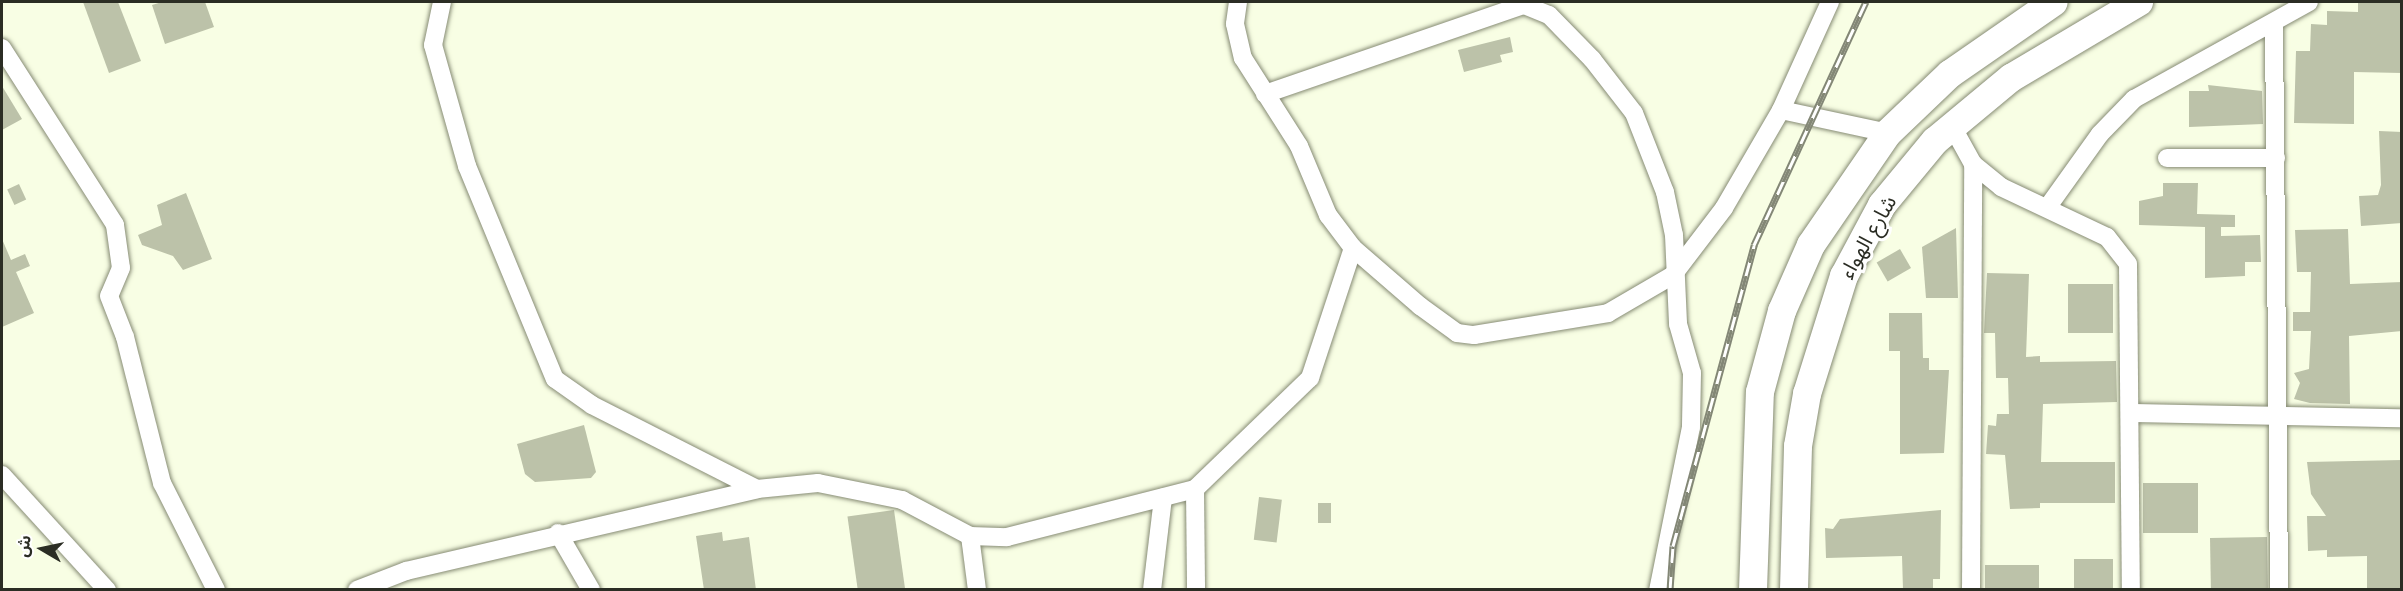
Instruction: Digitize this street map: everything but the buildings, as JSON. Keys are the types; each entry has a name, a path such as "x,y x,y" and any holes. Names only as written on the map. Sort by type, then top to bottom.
{"main road":[{"name":"شارع الهواء","path":"1753,590 1760,392 1782,311 1818,232 1888,133 1958,68 2054,2"},
{"name":"شارع الهواء","path":"1794,590 1798,446 1807,394 1820,339 1858,246 1882,205 1952,126 2011,78 2139,2"},
{"path":"1818,232 1858,246"}],"street":[{"path":"442,2 433,45 467,166 555,379 592,405 757,489"},
{"path":"1238,2 1235,24 1243,58 1299,146 1328,215 1353,248 1438,321 1474,335 1608,313 1674,274 1724,208 1781,110 1830,2"},
{"path":"2047,207 2100,134 2134,99 2274,24 2309,2"},
{"path":"1265,94 1524,3 1549,15 1573,37 1634,113 1665,192 1674,235 1674,274 1693,399 1658,590"},
{"path":"2274,24 2278,590"},
{"path":"2,48 115,225 120,268 109,296 125,337 162,483 216,590"},
{"path":"1781,110 1888,133"},
{"path":"1952,126 1972,164 2001,187 2107,237 2128,264 2131,590"},
{"path":"2168,158 2276,158"},
{"path":"1971,590 1972,164"},
{"path":"357,590 406,571 558,533 757,489 818,483 902,500 970,536 1008,537 1195,489 1310,378 1353,248"},
{"path":"2130,413 2402,418"},
{"path":"2,475 107,590"},
{"path":"1195,489 1196,590"},
{"path":"1152,590 1163,498"},
{"path":"558,533 591,590"},
{"path":"970,536 977,590"}],"railway":[{"path":"1670,590 1673,546 1754,245 1866,2"}]}
